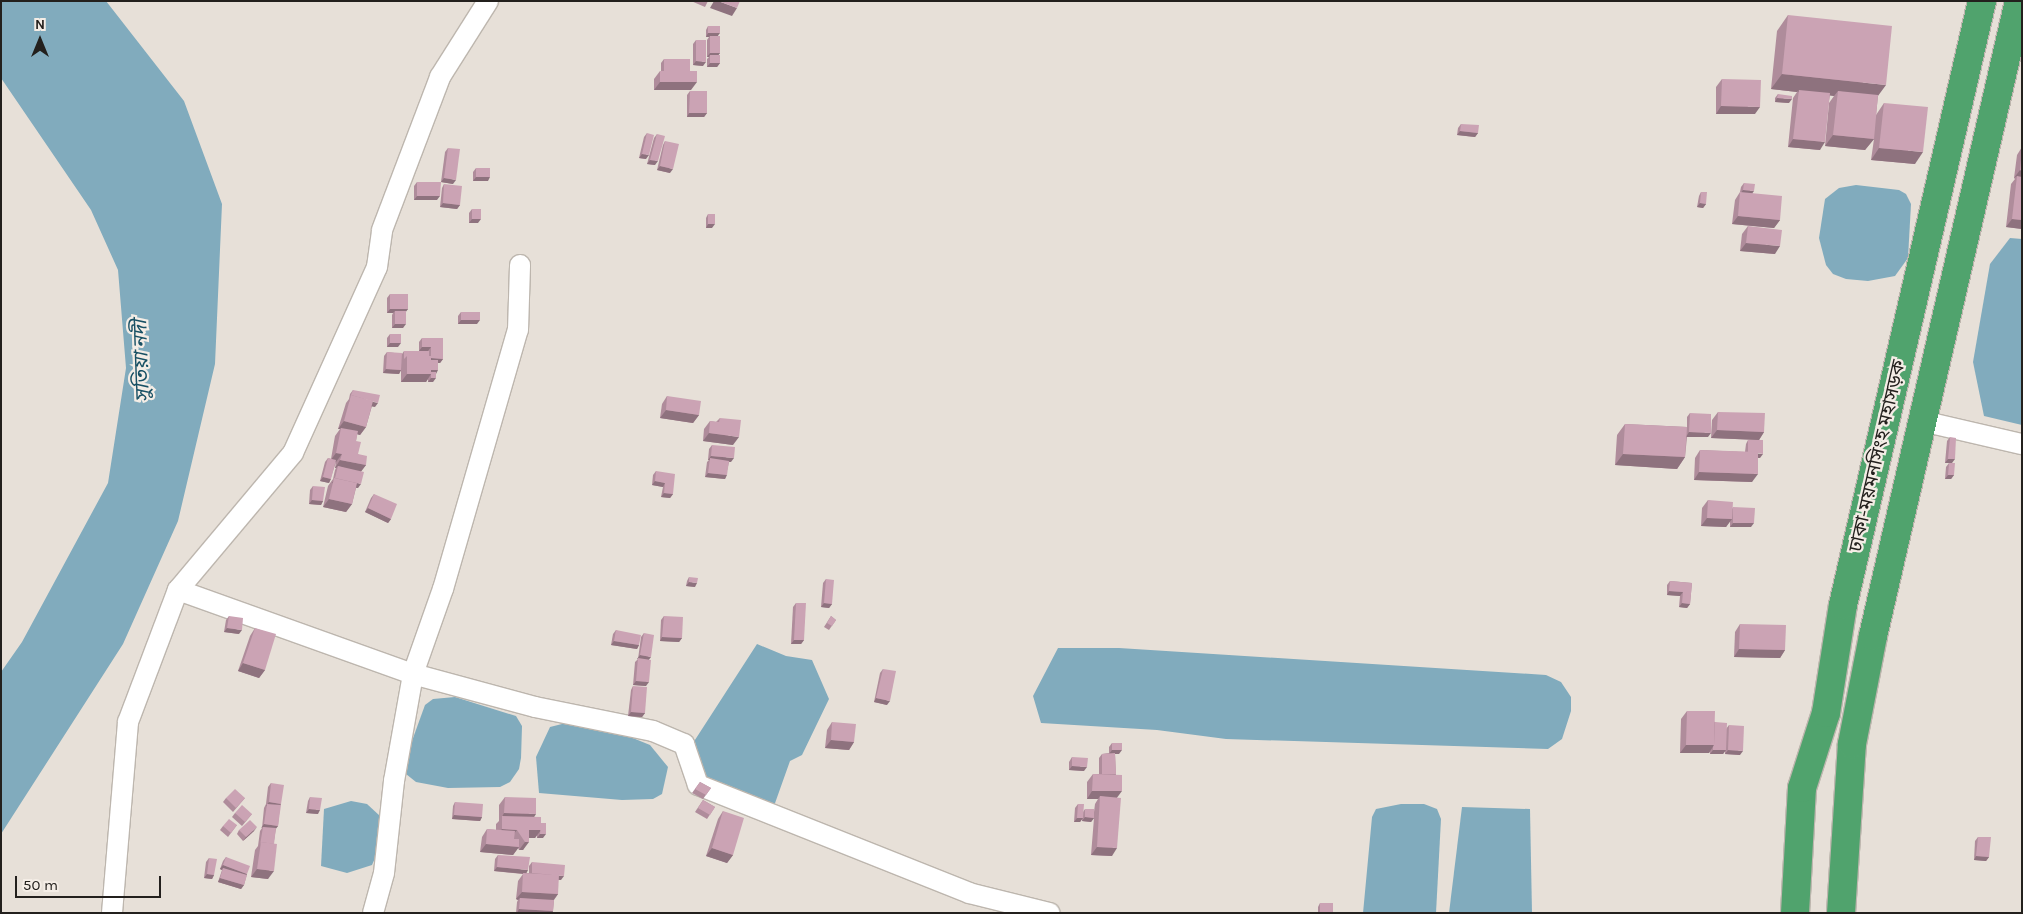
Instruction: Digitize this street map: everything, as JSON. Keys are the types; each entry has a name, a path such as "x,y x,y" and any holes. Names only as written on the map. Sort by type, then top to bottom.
{"highway":[{"name":"ঢাকা-ময়মনসিংহ মহাসড়ক","path":"1795,913 1802,788 1826,713 1842,605 1982,1"},
{"name":"ঢাকা-ময়মনসিংহ মহাসড়ক","path":"1840,913 1852,744 1922,421 2018,1"}],"street":[{"path":"112,913 128,722 178,590 293,453 377,267 382,230 440,77 488,1"},
{"path":"373,913 384,872 394,781 413,674 443,589 518,330 520,265"},
{"path":"1922,421 2022,444"},
{"path":"178,590 413,674 535,707 653,731 684,744 698,784 969,893 1050,913"}],"water":[{"name":"সুতিয়া নদী","path":"1,1 106,1 184,101 222,204 215,364 178,521 123,644 1,834 1,672 22,642 108,483 126,368 118,270 91,210 1,78"},
{"path":"1856,185 1899,190 1906,194 1911,204 1908,258 1895,276 1868,281 1846,279 1833,274 1826,265 1819,238 1825,199 1839,188"},
{"path":"2010,238 2022,239 2022,425 1984,416 1973,362 1990,264"},
{"path":"757,644 786,656 812,660 829,699 802,755 790,761 774,806 702,783 693,743"},
{"path":"1058,648 1119,648 1546,675 1561,682 1571,697 1571,711 1562,739 1548,749 1226,739 1157,730 1041,723 1033,696"},
{"path":"455,697 516,716 522,726 521,758 519,769 510,782 500,787 448,788 416,782 406,774 404,763 425,705 433,699"},
{"path":"566,723 618,732 650,745 668,767 662,794 653,799 622,800 539,793 536,757 550,727"},
{"path":"351,801 367,804 380,816 383,840 372,865 347,873 321,866 324,809"},
{"path":"1401,804 1424,804 1437,809 1441,819 1436,913 1363,913 1372,817 1376,809"},
{"path":"1462,807 1530,809 1532,913 1449,913"}],"building":[{"path":"718,1 740,1 737,8"},
{"path":"1788,15 1892,26 1886,85 1782,74"},
{"path":"708,26 720,26 720,33 708,33"},
{"path":"710,36 720,36 720,53 710,53"},
{"path":"696,40 706,40 706,62 696,61"},
{"path":"710,55 720,55 720,63 710,63"},
{"path":"664,59 690,59 690,71 664,71"},
{"path":"660,71 697,71 697,82 660,82"},
{"path":"1722,79 1761,80 1760,107 1721,106"},
{"path":"1799,90 1830,93 1825,142 1793,139"},
{"path":"690,91 707,91 707,113 689,113"},
{"path":"1838,91 1878,95 1874,139 1833,135"},
{"path":"1778,94 1792,96 1792,99 1777,98"},
{"path":"1884,103 1928,107 1923,152 1879,148"},
{"path":"1461,124 1479,125 1478,133 1460,131"},
{"path":"647,133 654,135 649,155 642,154"},
{"path":"657,134 665,136 658,161 650,160"},
{"path":"665,141 679,144 673,169 660,166"},
{"path":"448,148 460,149 456,180 444,178"},
{"path":"2022,151 2022,171 2020,170"},
{"path":"476,168 490,168 490,177 476,177"},
{"path":"2017,176 2022,177 2022,220 2012,219"},
{"path":"417,182 441,182 440,196 417,196"},
{"path":"1744,183 1755,184 1754,191 1743,190"},
{"path":"444,184 462,186 460,205 443,203"},
{"path":"1701,192 1707,192 1706,204 1700,203"},
{"path":"1740,192 1782,196 1780,220 1738,216"},
{"path":"472,209 481,209 481,219 472,219"},
{"path":"708,214 715,214 715,224 708,224"},
{"path":"1748,226 1782,230 1780,246 1746,243"},
{"path":"390,294 408,294 408,309 390,309"},
{"path":"395,311 406,311 406,324 395,324"},
{"path":"461,312 480,312 480,320 461,320"},
{"path":"390,334 401,334 401,343 390,343"},
{"path":"422,338 443,338 443,359 431,358 431,347 422,347"},
{"path":"404,351 429,351 429,356 407,356 404,359"},
{"path":"387,352 402,353 401,370 386,369"},
{"path":"407,356 431,356 431,374 407,374"},
{"path":"431,360 438,360 438,370 431,370"},
{"path":"431,372 436,372 436,378 431,378"},
{"path":"353,390 380,395 378,403 351,395"},
{"path":"351,395 373,401 366,427 344,421"},
{"path":"667,396 701,401 699,415 666,410"},
{"path":"1718,412 1765,413 1764,432 1717,430"},
{"path":"1690,413 1711,414 1711,433 1689,432"},
{"path":"720,418 741,420 739,437 709,433 710,421 719,422"},
{"path":"1625,424 1687,427 1685,457 1623,454"},
{"path":"341,428 358,431 356,441 361,442 358,454 367,456 366,465 340,460 342,454 336,453"},
{"path":"1950,437 1956,438 1955,459 1948,459"},
{"path":"1748,440 1763,440 1763,454 1748,452"},
{"path":"712,445 735,447 734,458 711,456"},
{"path":"1700,450 1758,452 1758,474 1699,472"},
{"path":"328,458 336,460 331,479 323,477"},
{"path":"710,458 729,461 727,475 708,473"},
{"path":"1949,463 1955,463 1954,475 1948,475"},
{"path":"338,466 364,472 361,484 335,478"},
{"path":"656,471 675,474 673,494 664,493 665,483 655,481"},
{"path":"334,478 357,483 352,504 329,499"},
{"path":"313,486 325,487 323,501 312,500"},
{"path":"374,494 397,504 391,519 368,508"},
{"path":"1708,500 1733,502 1732,519 1707,518"},
{"path":"1733,507 1755,508 1754,523 1733,523"},
{"path":"689,577 698,578 697,583 689,582"},
{"path":"826,579 834,580 832,604 824,603"},
{"path":"1670,581 1692,583 1690,604 1682,603 1683,592 1669,591"},
{"path":"796,603 806,603 804,640 794,640"},
{"path":"229,616 243,618 242,630 227,628"},
{"path":"664,616 683,617 682,638 662,637"},
{"path":"831,616 836,620 832,626 827,623"},
{"path":"1740,624 1786,625 1785,650 1739,649"},
{"path":"255,628 276,634 265,670 243,663"},
{"path":"616,630 641,635 639,645 614,641"},
{"path":"644,633 654,635 651,657 640,655"},
{"path":"638,658 651,660 649,682 636,681"},
{"path":"883,669 896,671 890,701 876,698"},
{"path":"633,686 647,687 645,713 631,712"},
{"path":"1687,711 1715,711 1714,745 1686,745"},
{"path":"832,722 856,724 854,742 831,740"},
{"path":"1715,722 1727,723 1726,750 1713,750"},
{"path":"1729,725 1744,726 1743,751 1728,750"},
{"path":"1112,743 1122,743 1122,750 1112,750"},
{"path":"1115,753 1116,774 1102,774 1102,754"},
{"path":"1072,757 1088,758 1087,767 1072,766"},
{"path":"1093,774 1122,775 1122,791 1092,791"},
{"path":"700,782 711,788 706,795 695,789"},
{"path":"271,783 284,785 281,804 269,802"},
{"path":"235,789 245,798 236,808 226,798"},
{"path":"1100,796 1121,798 1117,848 1097,847"},
{"path":"310,797 322,798 320,810 309,809"},
{"path":"505,797 536,798 536,814 504,813"},
{"path":"703,800 715,807 710,815 698,808"},
{"path":"455,802 483,804 482,817 454,815"},
{"path":"267,804 281,805 278,826 264,824"},
{"path":"1078,804 1084,804 1083,818 1077,818"},
{"path":"242,805 252,814 245,822 235,813"},
{"path":"1085,809 1094,809 1094,818 1085,817"},
{"path":"723,811 744,818 733,855 712,848"},
{"path":"502,816 541,817 541,830 529,830 529,842 525,842 517,830 502,829"},
{"path":"229,819 237,825 231,833 223,826"},
{"path":"250,820 257,827 246,837 239,830"},
{"path":"541,823 546,823 546,834 540,834"},
{"path":"263,827 276,828 274,844 261,842 260,845"},
{"path":"487,829 515,831 514,839 519,839 519,847 486,844"},
{"path":"1978,837 1991,837 1989,857 1976,856"},
{"path":"261,842 277,844 274,871 257,869"},
{"path":"498,855 530,857 528,870 497,867"},
{"path":"226,857 250,866 247,874 223,865"},
{"path":"209,858 217,859 214,875 207,874"},
{"path":"532,862 565,865 564,876 532,873"},
{"path":"223,868 247,875 244,885 220,878"},
{"path":"523,873 559,875 558,894 522,892"},
{"path":"520,898 554,900 553,911 519,909"},
{"path":"1320,903 1333,903 1333,913 1320,913"}]}
